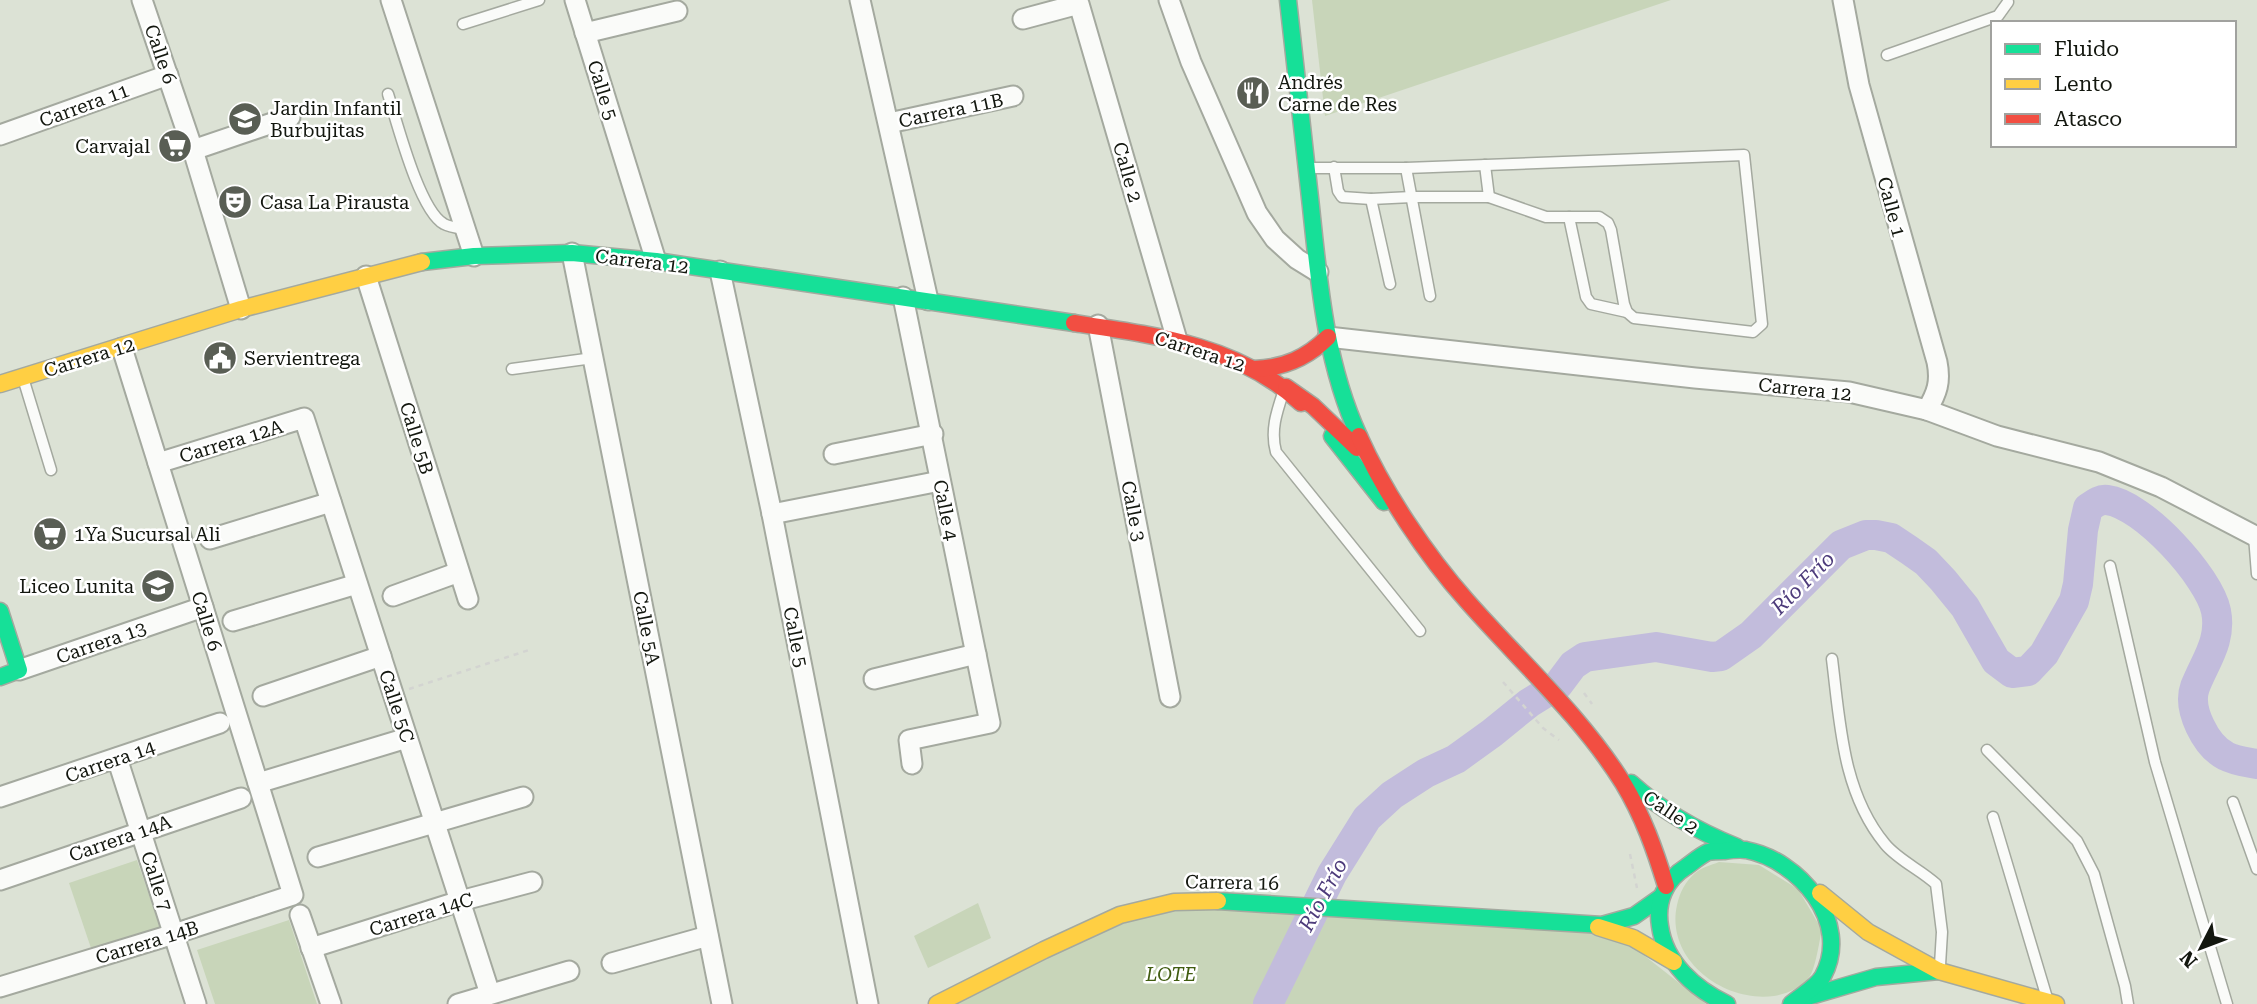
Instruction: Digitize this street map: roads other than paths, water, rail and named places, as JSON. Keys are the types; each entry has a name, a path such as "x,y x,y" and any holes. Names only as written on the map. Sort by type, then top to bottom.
{"main road":[{"path":"1289,0 1318,272 1328,337 1347,410 1363,445 1407,521 1435,561 1499,637 1529,666"},
{"name":"Carrera 12","path":"0,384 241,309 425,261 474,256 572,253 656,261 1098,325 1177,340 1214,352 1254,369 1286,387"},
{"path":"1254,369 1275,368 1295,362 1313,351 1328,337"},
{"path":"1328,337 1365,408"},
{"path":"1286,387 1338,428 1443,545"},
{"path":"1286,387 1326,429 1374,487 1444,587 1463,609 1499,637"},
{"path":"0,611 19,670"},
{"path":"1501,615 1529,666"},
{"name":"Calle 2","path":"1529,666 1609,762 1655,806 1700,833 1777,860 1868,932 1939,971"},
{"name":"Carrera 13","path":"0,677 19,670"},
{"name":"Calle 2","path":"1609,762 1650,834 1664,892 1661,931 1678,967"},
{"name":"Carrera 16","path":"937,1004 1120,915 1174,902 1233,900 1602,925 1629,919 1652,906 1678,870 1699,856 1717,850 1741,849"},
{"path":"1797,1001 1814,989 1828,970 1833,946 1828,918 1804,879"},
{"name":"Carrera 16","path":"1590,925 1633,939 1678,967"},
{"path":"1678,967 1706,1004"},
{"path":"1678,967 1708,994 1727,1004"},
{"path":"1797,1001 1876,977 1939,971 2052,1003"}],"street":[{"name":"Calle 6","path":"142,0 193,150 241,309"},
{"path":"391,0 474,256"},
{"name":"Calle 5","path":"575,0 656,261"},
{"path":"860,0 928,300"},
{"path":"1169,0 1191,62 1257,213 1275,239 1297,260 1318,272"},
{"name":"Calle 1","path":"1843,0 1859,85 1937,362 1940,378 1938,391 1927,410"},
{"name":"Calle 2","path":"1023,19 1079,4 1177,340"},
{"path":"586,33 677,11"},
{"name":"Carrera 11","path":"0,135 168,75"},
{"name":"Carrera 11B","path":"889,123 1013,96"},
{"path":"193,150 290,117"},
{"name":"Calle 5A","path":"572,253 722,1004"},
{"name":"Calle 5","path":"720,271 772,513 868,1004"},
{"name":"Calle 5B","path":"366,276 468,599"},
{"name":"Calle 4","path":"903,297 990,723 909,740 912,764"},
{"name":"Calle 3","path":"1098,325 1170,697"},
{"name":"Carrera 12","path":"1328,337 1849,392 1927,410 1997,436 2099,462 2161,487 2255,536"},
{"name":"Calle 6","path":"122,348 293,895"},
{"name":"Carrera 12A","path":"158,463 304,418"},
{"name":"Calle 5C","path":"304,418 490,994"},
{"path":"834,454 933,434"},
{"path":"772,513 940,481"},
{"path":"210,539 331,502"},
{"path":"393,596 460,572"},
{"path":"233,621 357,584"},
{"name":"Carrera 13","path":"19,670 203,607"},
{"path":"874,679 976,654"},
{"path":"263,696 380,656"},
{"name":"Carrera 14","path":"0,797 220,723"},
{"path":"258,783 407,738"},
{"name":"Calle 7","path":"117,758 197,1004"},
{"path":"318,857 523,797"},
{"name":"Carrera 14A","path":"0,880 241,798"},
{"name":"Carrera 14C","path":"311,948 460,901 532,882"},
{"name":"Carrera 14B","path":"0,987 293,895"},
{"path":"300,915 331,1004"},
{"path":"612,963 708,936"},
{"path":"458,1004 569,971"}],"lane":[{"path":"463,24 539,0"},
{"path":"1887,55 1998,16 2008,2"},
{"path":"388,94 421,192 433,215 444,224 465,229"},
{"path":"1305,168 1485,165 1744,155 1762,324 1753,332 1634,318 1627,312 1591,304 1586,297 1569,217"},
{"path":"1485,165 1489,197"},
{"path":"1334,167 1338,191 1342,197 1489,197 1546,217 1599,217 1608,223 1611,230 1627,312"},
{"path":"1406,167 1430,296"},
{"path":"1371,199 1390,284"},
{"path":"512,369 593,358"},
{"path":"23,377 51,470"},
{"path":"1286,387 1275,419 1272,439 1276,452 1420,631"},
{"path":"2255,536 2257,574"},
{"path":"2110,566 2155,762 2227,1004"},
{"path":"1832,659 1846,765 1865,814 1886,846 1936,884 1941,932 1939,971"},
{"path":"1987,750 2077,841 2094,874 2128,1004"},
{"path":"2233,802 2257,869"},
{"path":"1993,817 2052,1003"}],"waterway":[{"name":"Río Frío","path":"1268,1004 1332,874 1367,818 1392,795 1426,773 1456,759 1529,703 1558,685 1573,665 1585,657 1656,647 1712,657 1721,656 1751,635 1841,545 1866,535 1891,538 1926,562 1965,607 1996,661 2012,673 2028,671 2044,654 2074,601 2088,508 2107,500 2138,514 2188,562 2211,597 2216,611 2215,641 2193,696 2200,726 2205,736 2226,756 2257,764"}],"place":[{"name":"Andrés Carne de Res","path":"1253,93"},
{"name":"Jardin Infantil Burbujitas","path":"245,119"},
{"name":"Carvajal","path":"175,146"},
{"name":"Casa La Pirausta","path":"235,202"},
{"name":"Servientrega","path":"220,358"},
{"name":"1Ya Sucursal Ali","path":"50,534"},
{"name":"Liceo Lunita","path":"158,586"}],"park label":[{"name":"LOTE","path":"1171,974"}]}
